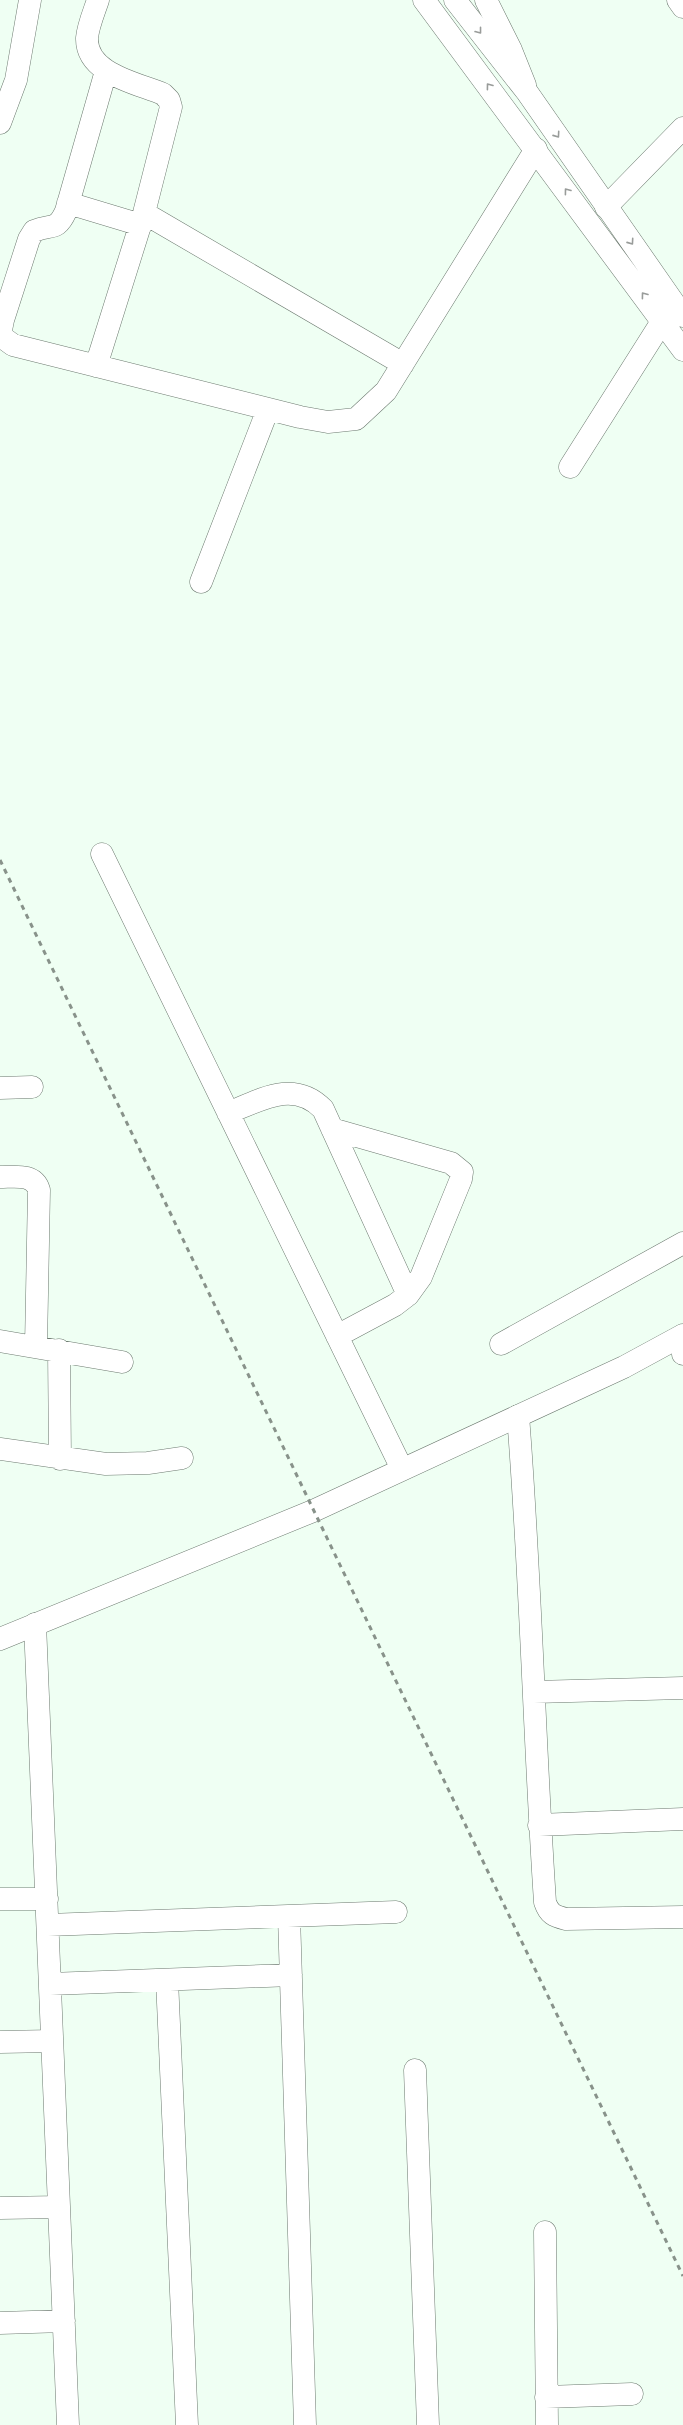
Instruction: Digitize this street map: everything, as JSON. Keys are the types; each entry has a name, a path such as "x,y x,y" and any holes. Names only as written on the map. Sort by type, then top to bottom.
{"main road":[{"path":"0,123 16,80 30,0"},
{"path":"96,366 142,219 171,107 169,100 163,94 106,71 94,60 88,50 87,37 98,0"},
{"path":"424,0 536,149 673,318"},
{"path":"455,0 527,92 606,207 673,318 683,350"},
{"path":"486,0 511,50 527,92"},
{"path":"678,0 683,8"},
{"path":"106,71 61,223 55,227 34,231 29,239 0,330 2,337 13,345 268,410 328,422 356,419 386,391 536,149"},
{"path":"606,207 683,128"},
{"path":"68,203 142,219 403,364"},
{"path":"570,466 673,318"},
{"path":"201,582 268,410"},
{"path":"102,854 402,1470"},
{"path":"0,1088 32,1087"},
{"path":"228,1113 270,1096 283,1093 299,1094 314,1099 323,1109 408,1295"},
{"path":"332,1129 451,1163 462,1172 461,1179 421,1277 408,1295 395,1305 337,1336"},
{"path":"0,1177 31,1179 37,1183 39,1190 36,1346"},
{"path":"501,1344 683,1243"},
{"path":"0,1341 60,1350 122,1362"},
{"path":"0,1639 313,1511 624,1367 683,1342"},
{"path":"60,1350 60,1458"},
{"path":"518,1416 527,1528 540,1825 545,1902 548,1911 554,1916 566,1919 683,1917"},
{"path":"0,1449 106,1464 148,1463 182,1458"},
{"path":"35,1624 68,2425"},
{"path":"534,1692 683,1688"},
{"path":"540,1825 683,1819"},
{"path":"0,1899 46,1899"},
{"path":"48,1925 396,1912"},
{"path":"289,1916 305,2425"},
{"path":"50,1984 291,1976"},
{"path":"167,1980 187,2425"},
{"path":"0,2042 52,2040"},
{"path":"415,2070 428,2425"},
{"path":"0,2208 59,2208"},
{"path":"545,2232 547,2425"},
{"path":"0,2322 64,2321"},
{"path":"546,2397 632,2394"}],"railway":[{"path":"0,860 683,2276"}]}
